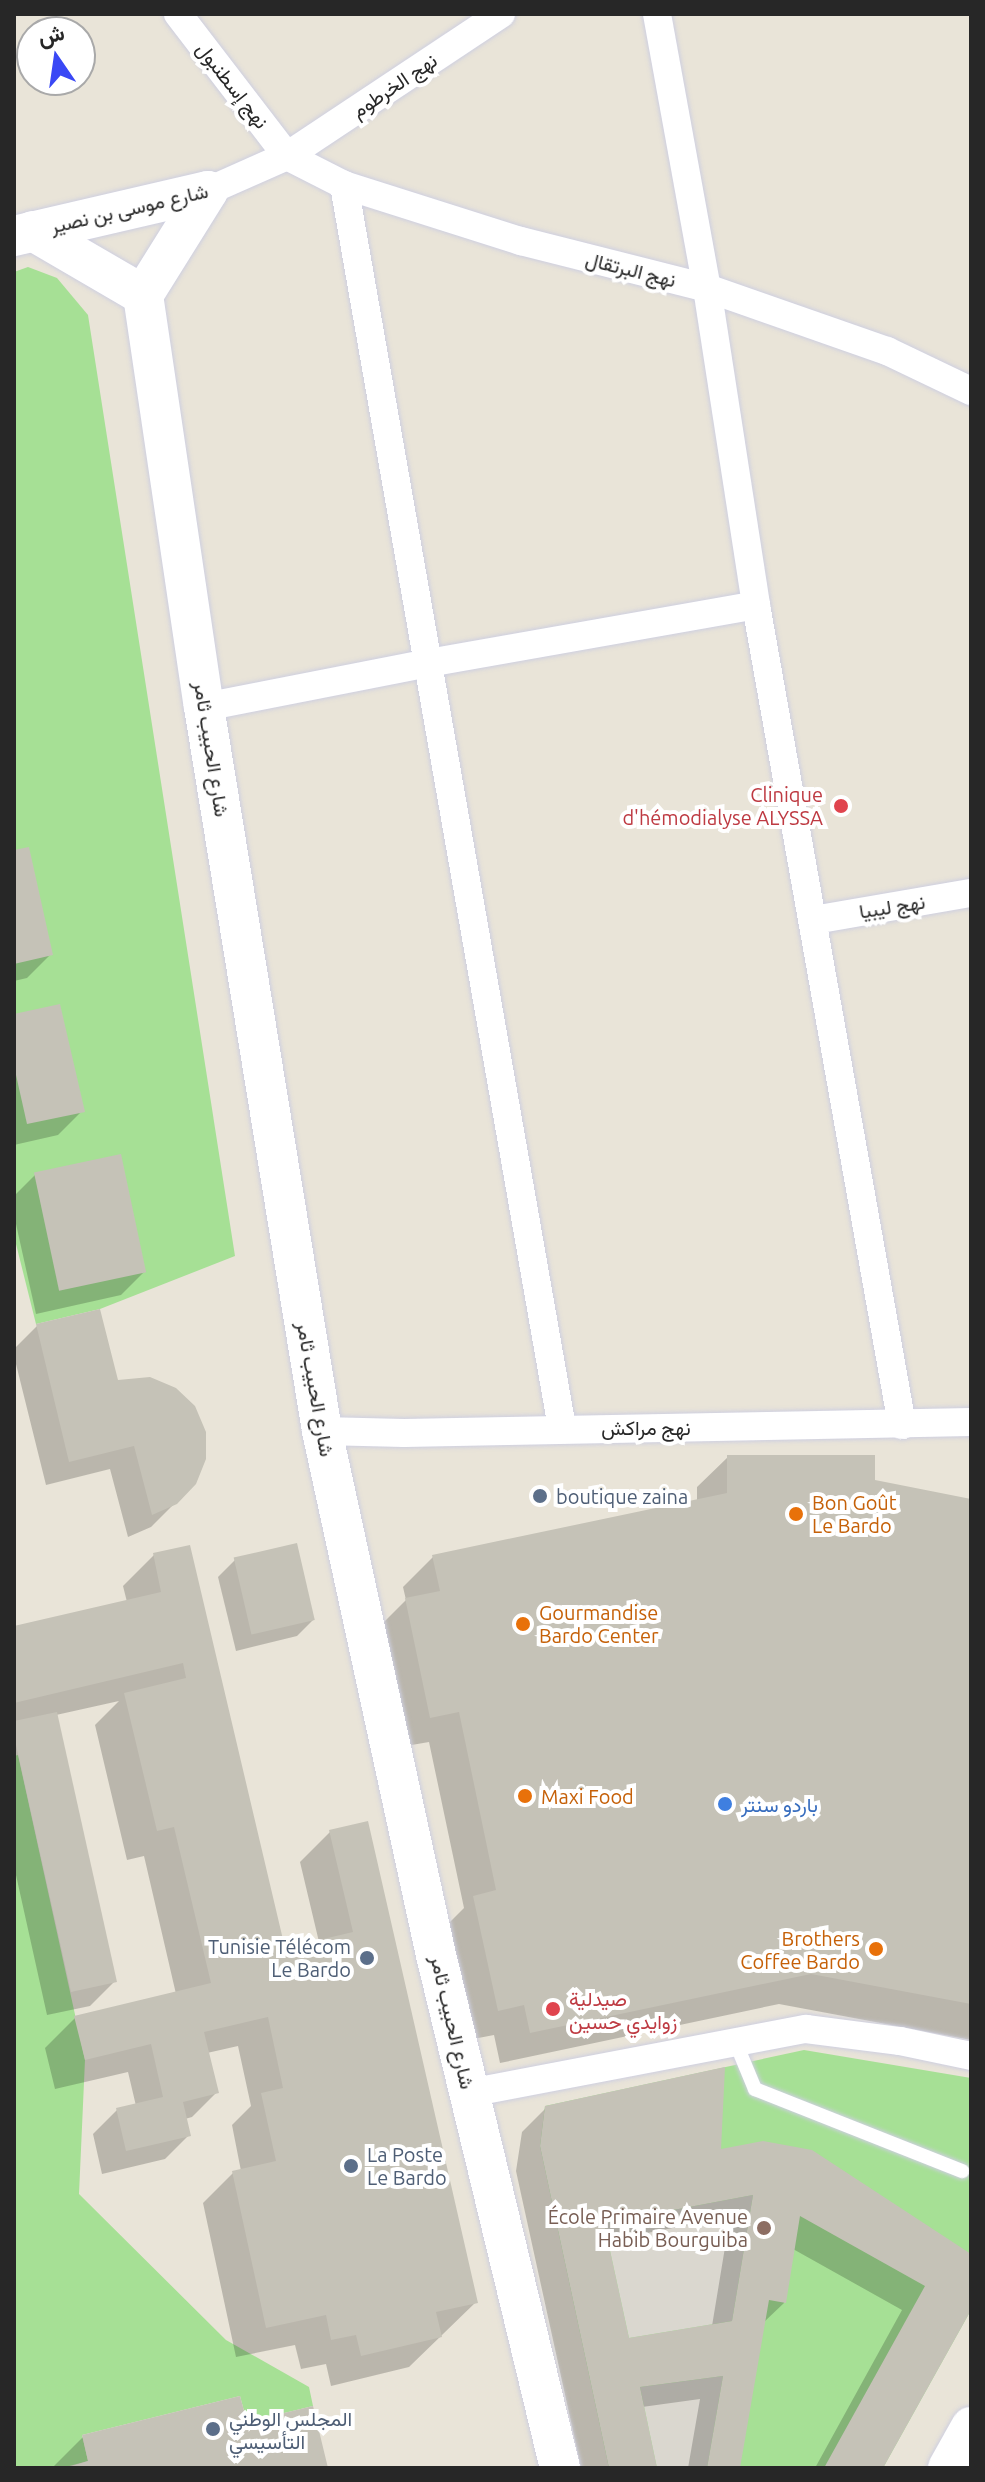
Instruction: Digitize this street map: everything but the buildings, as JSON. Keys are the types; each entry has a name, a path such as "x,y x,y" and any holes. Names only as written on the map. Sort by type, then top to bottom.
{"street":[{"name":"نهج إسطنبول","path":"178,14 287,156"},
{"name":"نهج الخرطوم","path":"287,156 501,14"},
{"path":"657,14 707,288 756,605 902,1425"},
{"name":"نهج البرتقال","path":"287,156 344,185 521,241 707,288 887,351 971,391"},
{"name":"شارع موسى بن نصير","path":"20,228 208,191 287,156"},
{"path":"344,185 562,1428"},
{"path":"20,228 143,295 208,191"},
{"name":"شارع الحبيب ثامر","path":"143,295 204,707 322,1431 363,1631 469,2093 560,2468"},
{"path":"204,707 428,663 756,605"},
{"name":"نهج ليبيا","path":"814,920 971,893"},
{"name":"نهج مراكش","path":"322,1431 404,1433 971,1422"},
{"path":"469,2093 806,2029 900,2041 971,2056"},
{"path":"948,2468 971,2427"}],"lane":[{"path":"735,2041 755,2089 962,2171"}],"green space":[{"path":"28,267 57,278 88,315 235,1256 100,1309 36,1324 14,1236 14,272"},
{"path":"18,1755 85,2060 79,2194 226,2340 309,2387 313,2406 247,2422 240,2396 82,2435 88,2461 62,2468 14,2468 14,1756"},
{"name":"École Primaire Avenue Habib Bourguiba","path":"804,2050 971,2078 971,2310 883,2468 609,2468 540,2146 545,2106"}],"shaded area":[{"path":"753,2195 732,2321 629,2338 604,2223"},
{"path":"723,2376 707,2468 657,2468 640,2387"}],"place":[{"name":"Clinique d'hémodialyse ALYSSA","path":"841,806"},
{"name":"boutique zaina","path":"540,1496"},
{"name":"Bon Goût Le Bardo","path":"796,1514"},
{"name":"Gourmandise Bardo Center","path":"523,1624"},
{"name":"Maxi Food","path":"525,1796"},
{"name":"باردو سنتر","path":"725,1804"},
{"name":"Brothers Coffee Bardo","path":"876,1949"},
{"name":"Tunisie Télécom Le Bardo","path":"367,1958"},
{"name":"صيدلية زوايدي حسين","path":"553,2009"},
{"name":"La Poste Le Bardo","path":"351,2166"},
{"name":"École Primaire Avenue Habib Bourguiba","path":"764,2228"},
{"name":"المجلس الوطني التأسيسي","path":"213,2429"}]}
